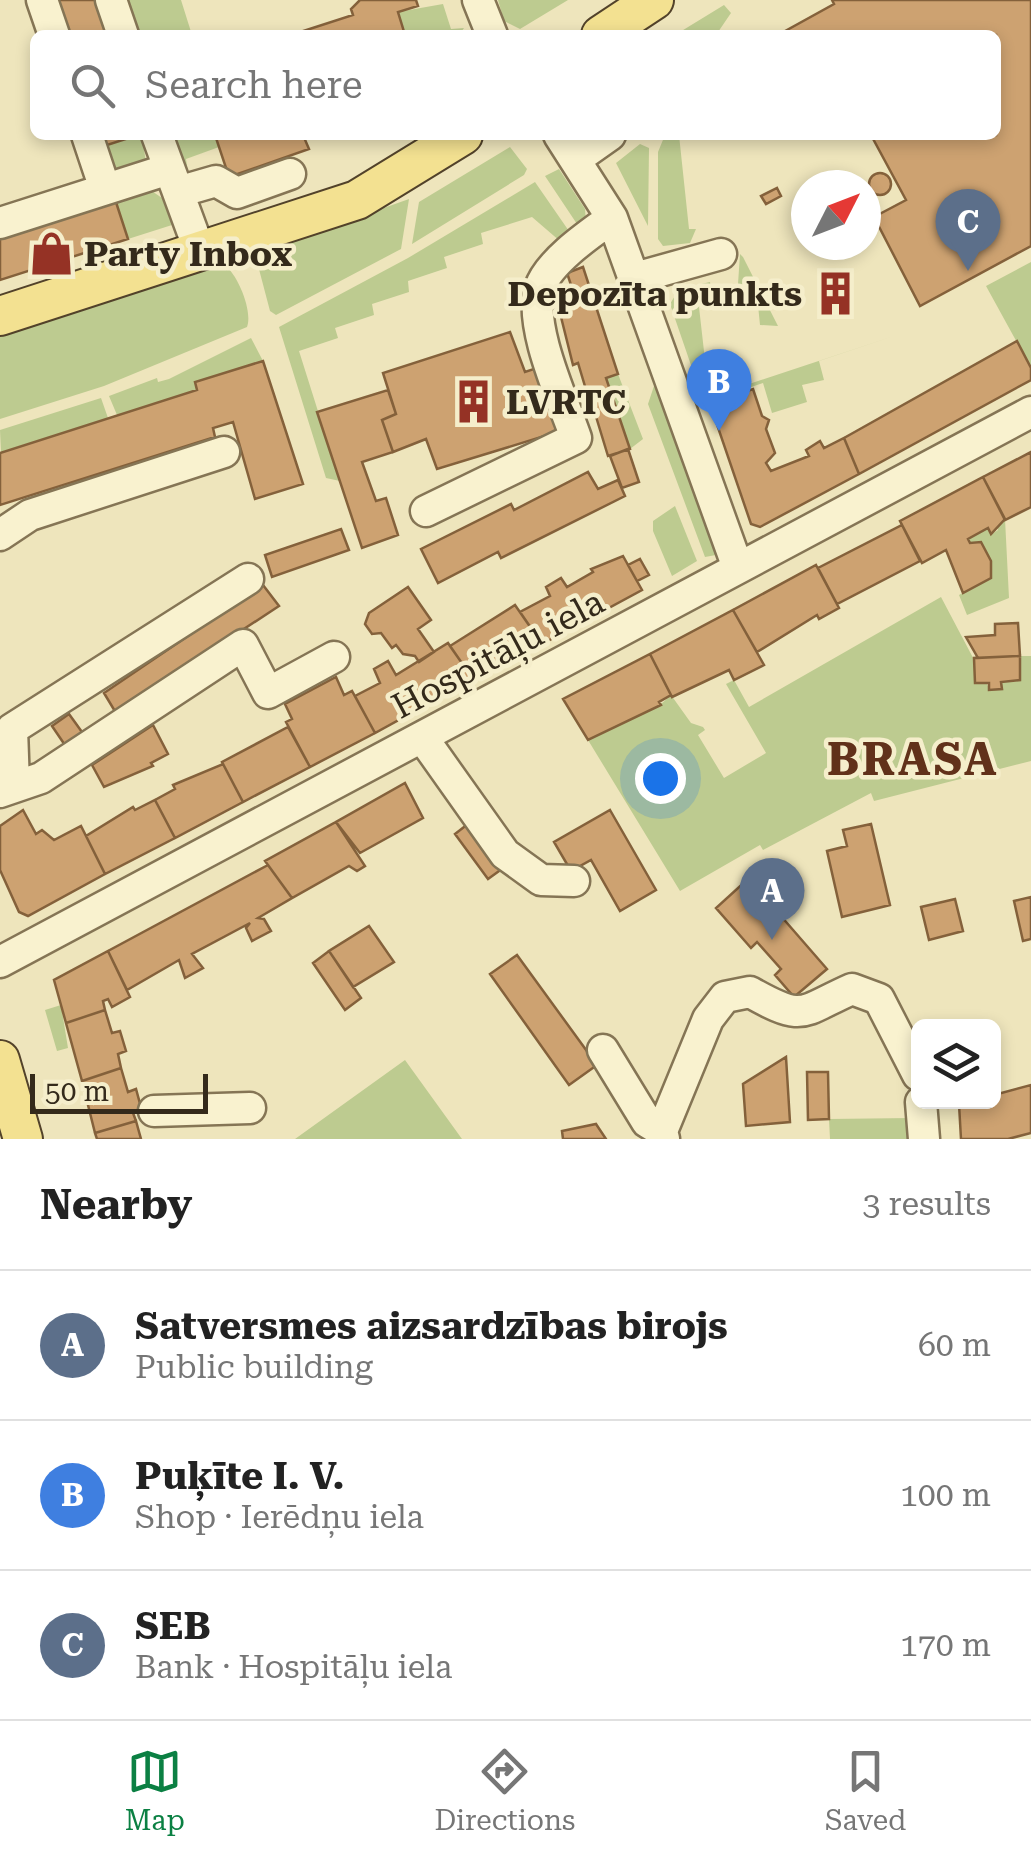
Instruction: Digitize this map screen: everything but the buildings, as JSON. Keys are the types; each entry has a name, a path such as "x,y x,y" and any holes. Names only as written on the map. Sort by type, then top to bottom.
{"main road":[{"path":"608,30 654,0"},
{"path":"0,316 357,200 455,140"},
{"path":"0,1060 23,1139"}],"street":[{"path":"42,0 52,30"},
{"path":"112,0 121,30"},
{"path":"478,0 490,30"},
{"path":"89,140 105,189"},
{"path":"159,140 200,252"},
{"path":"592,140 568,147 612,218 738,568"},
{"path":"0,223 105,189 216,180 237,193 290,174"},
{"path":"426,511 576,438 539,326 540,286 571,249 612,218"},
{"path":"635,278 720,254"},
{"name":"Hospitāļu iela","path":"0,962 1031,412"},
{"path":"0,534 30,515 224,452"},
{"path":"248,580 6,716 7,789 41,778 243,645 268,692 334,656"},
{"path":"422,738 505,854 541,880 574,882"},
{"path":"603,1050 647,1122 663,1135 708,1020 725,997 750,992 782,1010 807,1014 852,989 880,999 911,1060"},
{"path":"154,1111 250,1108"},
{"path":"922,1109 924,1139"}],"green space":[{"path":"119,0 181,0 190,30 129,30"},
{"path":"498,0 568,0 520,29 504,21"},
{"path":"443,4 451,29 464,28 463,30 403,30 398,12"},
{"path":"724,5 731,13 719,30 683,30"},
{"path":"125,140 143,140 146,163 112,172 98,148"},
{"path":"166,140 217,140 219,147 186,159 189,179"},
{"path":"663,140 680,140 689,229 696,229 690,243 663,246 658,239 658,152"},
{"path":"640,144 649,148 648,226 616,163"},
{"path":"510,147 527,169 524,175 412,244 419,202"},
{"path":"559,169 585,209 586,222 579,227 545,176"},
{"path":"535,182 571,234 561,242 532,217 481,233 483,244 444,257 447,268 408,281 409,292 372,304 374,315 335,328 338,338 299,351 340,481 326,478 279,327 408,258"},
{"path":"146,187 162,198 172,225 128,239 114,196"},
{"path":"409,199 401,249 276,315 270,311 255,254"},
{"path":"740,254 778,326 760,325 756,285 738,284"},
{"path":"1031,262 1031,368 986,286"},
{"path":"224,264 243,294 247,327 104,386 0,419 0,337"},
{"path":"710,282 714,302 699,307 707,378 732,375 737,388 894,336 819,361 824,380 802,385 807,402 772,413 763,383 704,403 670,304 679,289"},
{"path":"251,338 263,361 195,382 197,390 117,415 109,396 157,378 158,382 169,379"},
{"path":"618,374 643,439 630,449 606,378"},
{"path":"654,386 659,390 716,555 705,557 648,404"},
{"path":"101,398 108,418 1,452 0,430"},
{"path":"675,506 697,561 672,576 653,531 653,521"},
{"path":"1005,519 1009,598 967,615 959,595 991,577 991,561 981,542 970,543 968,539 988,528 992,534 998,530 996,524"},
{"path":"941,597 990,690 1001,689 1001,682 1020,680 1020,656 1031,656 1031,761 874,801 871,793 763,850 760,845 680,891 588,740 660,705 671,695 691,723 705,730 698,735 724,778 766,753 726,684 734,680 749,707"},
{"path":"61,1005 68,1048 57,1051 45,1010"},
{"path":"405,1060 462,1139 295,1139"},
{"path":"911,1118 912,1139 830,1139 829,1119"}],"place":[{"name":"Party Inbox","path":"51,254"},
{"name":"SEB","path":"968,271"},
{"name":"Depozīta punkts","path":"835,294"},
{"name":"LVRTC","path":"473,402"},
{"name":"Puķīte I. V.","path":"719,431"},
{"name":"Satversmes aizsardzības birojs","path":"772,940"}],"district":[{"name":"BRASA","path":"913,759"}]}
